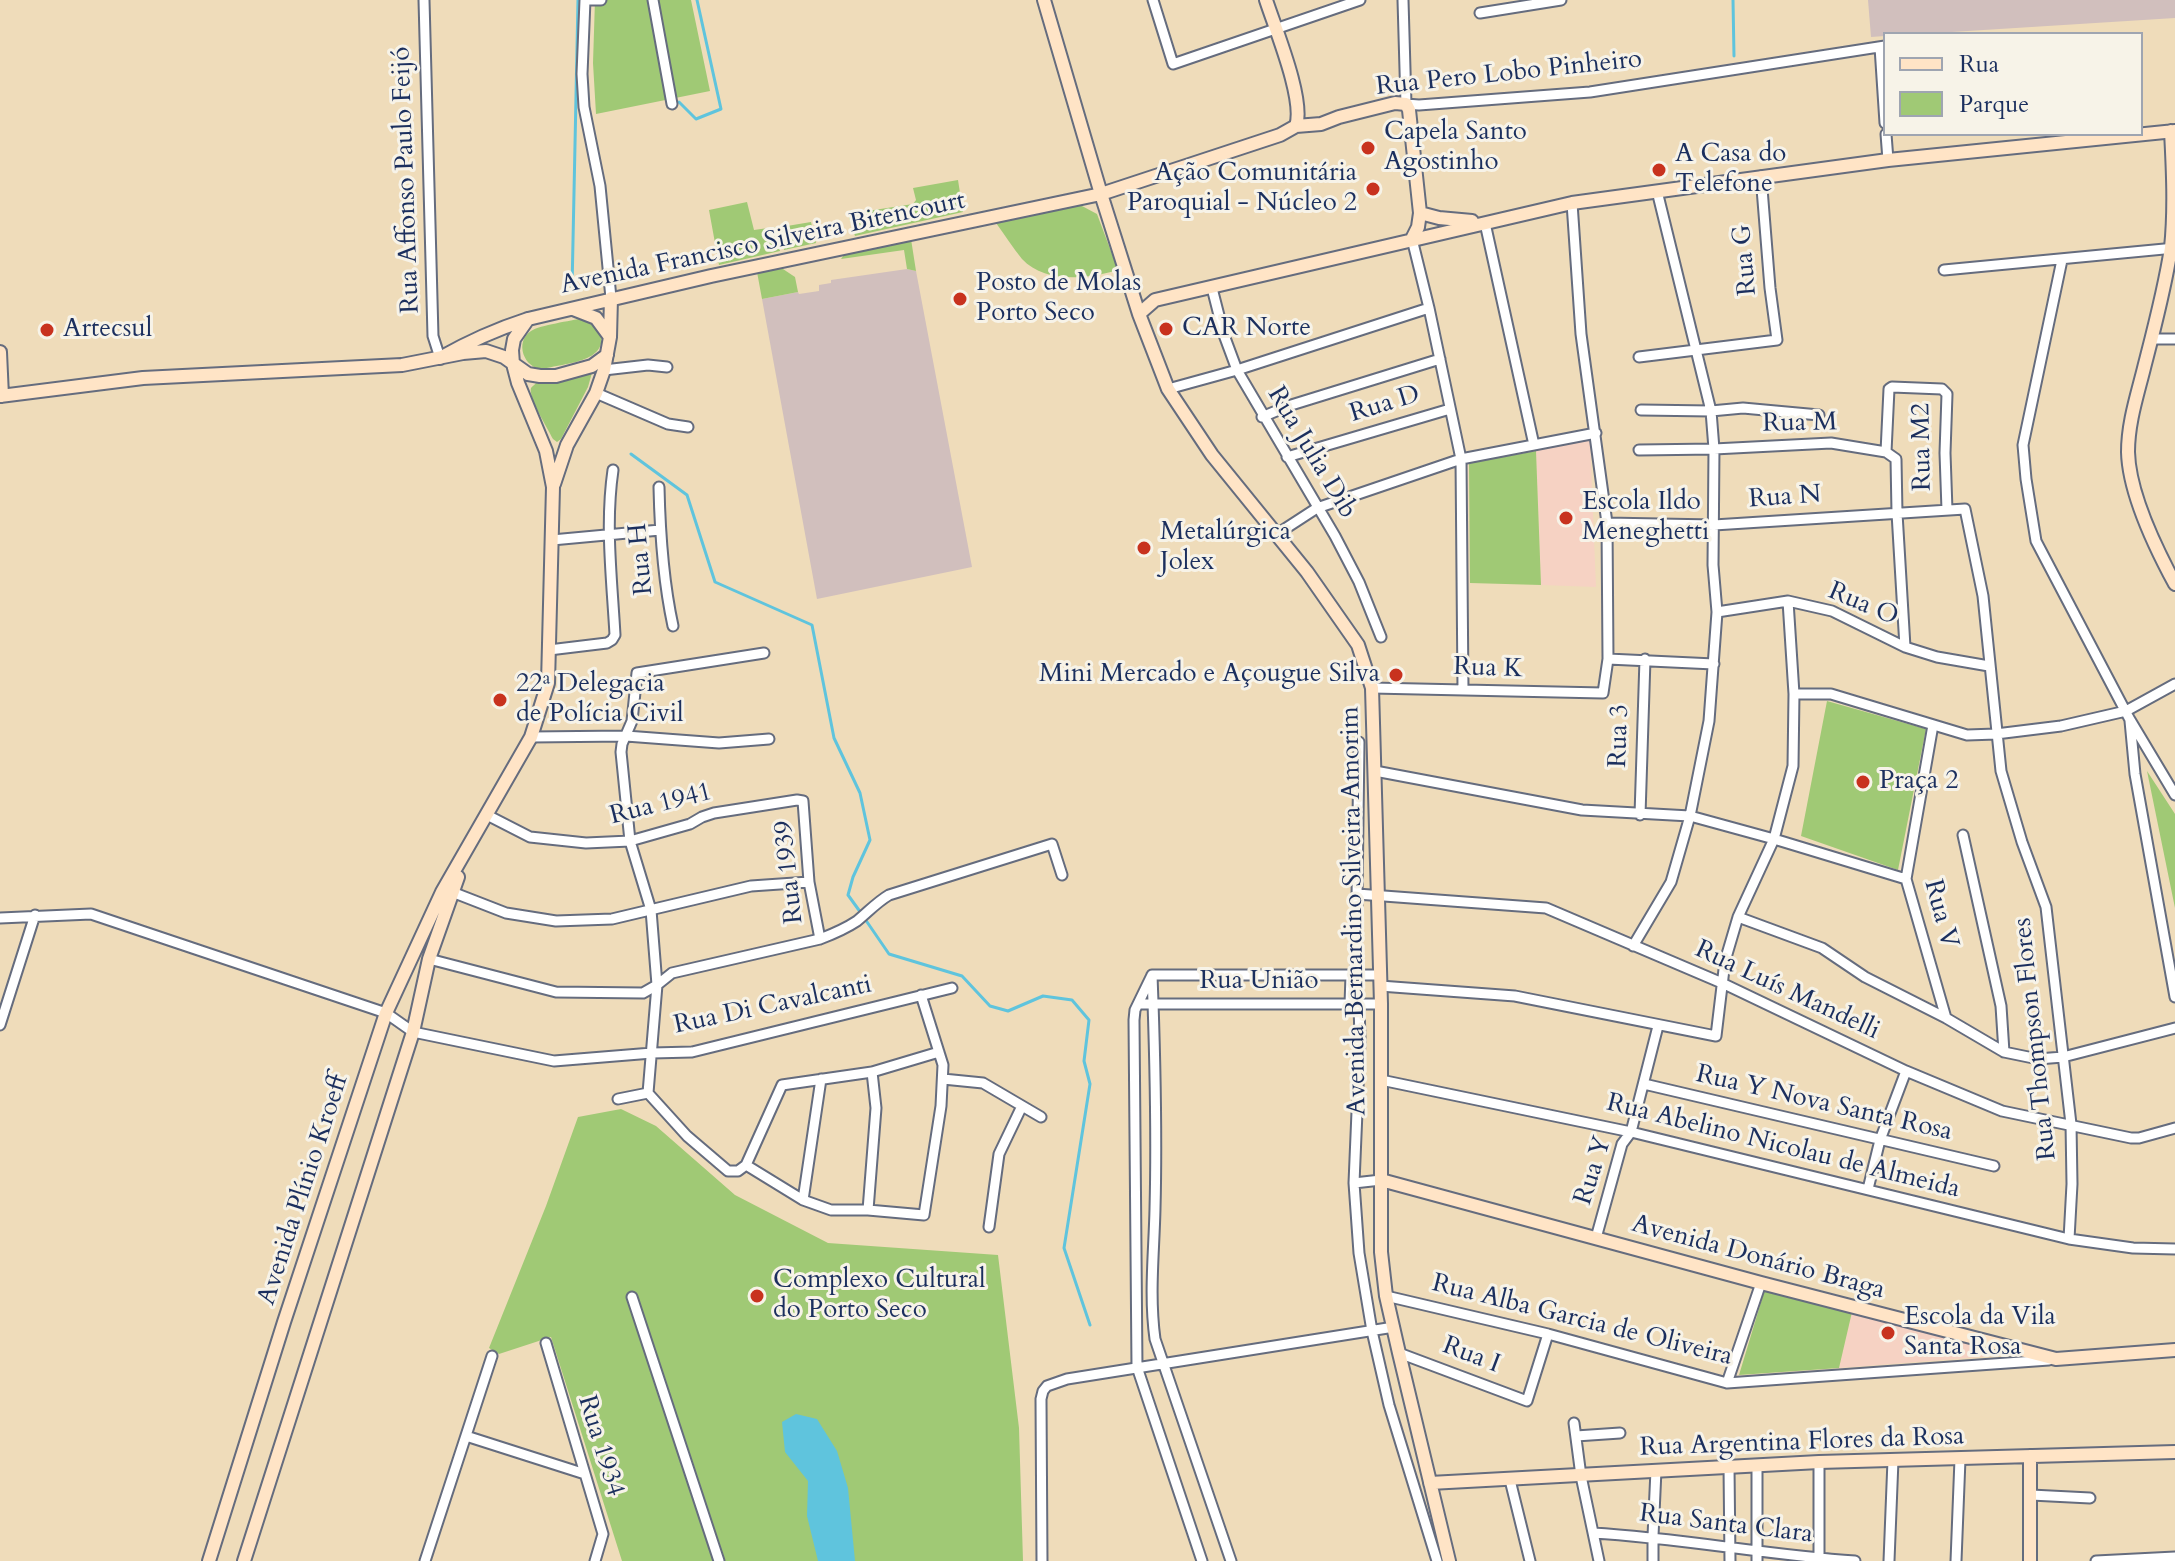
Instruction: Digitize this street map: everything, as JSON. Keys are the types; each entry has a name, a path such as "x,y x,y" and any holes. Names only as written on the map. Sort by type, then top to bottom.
{"main road":[{"name":"Avenida Bernardino Silveira Amorim","path":"1044,0 1139,314 1168,389 1212,455 1307,572 1358,645 1372,688 1381,1004 1380,1232 1386,1296 1449,1561"},
{"path":"1266,0 1295,92 1298,119"},
{"name":"Rua Pero Lobo Pinheiro","path":"1101,194 1280,135 1298,119 1321,124 1395,103 1406,104"},
{"path":"1406,104 1420,213 1412,239"},
{"path":"2143,134 2173,131 2173,248 2130,424 2128,454 2133,485 2155,547 2175,584"},
{"path":"1139,314 1155,300 1572,203 1888,160 2124,136"},
{"name":"Avenida Francisco Silveira Bitencourt","path":"440,358 489,333 528,319 611,298 1101,194"},
{"path":"1420,213 1485,223"},
{"path":"1131,285 1155,300"},
{"name":"Avenida Plínio Kroeff","path":"553,487 567,445 596,393 604,370 610,337 611,298"},
{"path":"570,309 596,318 610,337"},
{"path":"528,319 514,339 512,350 513,364 528,374 556,376 592,366 607,355"},
{"name":"Avenida Francisco Silveira Bitencourt","path":"1,396 143,378 402,365 486,351 513,364"},
{"path":"0,352 1,396"},
{"name":"Avenida Plínio Kroeff","path":"209,1561 386,1013 442,892 531,737 548,683 553,487 546,451 513,364"},
{"name":"Avenida Plínio Kroeff","path":"244,1561 413,1032 429,959 469,843"},
{"name":"Avenida Donário Braga","path":"1381,1180 2056,1359 2175,1350"},
{"name":"Rua Argentina Flores da Rosa","path":"1430,1483 1819,1462 2175,1452"},
{"path":"2030,1456 2030,1561"}],"street":[{"name":"Rua Affonso Paulo Feijó","path":"424,0 433,336 440,358"},
{"path":"601,0 585,0 582,74 584,107 600,186 611,298"},
{"path":"653,0 672,104"},
{"path":"1153,0 1173,64 1360,0"},
{"path":"1403,0 1406,104"},
{"path":"1480,13 1561,0"},
{"path":"1882,46 1883,72"},
{"name":"Rua Pero Lobo Pinheiro","path":"1406,104 1590,92 1882,46"},
{"path":"1886,136 1888,160"},
{"name":"Rua G","path":"1697,349 1777,340 1761,176"},
{"path":"1633,946 1671,882 1690,816 1709,721 1717,612 1713,565 1714,449 1711,411 1657,191"},
{"path":"1572,203 1581,334 1607,523 1608,659 1714,664"},
{"path":"1485,223 1534,445"},
{"path":"1412,239 1461,459 1463,689"},
{"path":"1944,270 2173,248"},
{"path":"2062,260 2023,445 2036,541 2175,795"},
{"name":"Rua Julia Dib","path":"1212,288 1237,370 1359,582 1381,637"},
{"path":"1168,389 1429,308"},
{"path":"2151,339 2175,339"},
{"path":"1639,357 1697,349"},
{"path":"1262,417 1288,406 1440,359"},
{"path":"604,370 648,365 667,367"},
{"name":"Rua M2","path":"1886,452 1889,389 1945,391 1947,510"},
{"path":"596,393 668,424 688,427"},
{"path":"1641,410 1743,408 1819,415"},
{"name":"Rua D","path":"1287,457 1450,409"},
{"path":"1277,534 1317,508 1461,459 1596,433"},
{"name":"Rua M","path":"1639,450 1831,443 1886,452"},
{"path":"1886,452 1896,459 1905,647"},
{"path":"549,650 607,643 615,635 608,535 613,470"},
{"name":"Rua H","path":"659,487 665,589 673,626"},
{"name":"Rua N","path":"1607,523 1714,525 1965,509"},
{"name":"Rua Thompson Flores","path":"1965,509 1983,596 2001,771 2046,907 2071,1124 2069,1239"},
{"path":"552,540 660,530"},
{"path":"1722,983 1738,917 1774,839 1793,766 1794,694 1788,601"},
{"name":"Rua O","path":"1717,612 1788,601 1832,611 1905,647 1937,657 1989,666"},
{"path":"764,653 637,673 632,721 621,752 630,841 651,910 657,985 648,1093 687,1136 728,1171 742,1168 803,1200 831,1210 924,1215 941,1106 943,1065 921,995"},
{"name":"Rua K","path":"1372,688 1603,693 1608,659"},
{"name":"Rua 3","path":"1640,815 1645,659"},
{"path":"1794,694 1831,694 1967,735 2061,726 2128,714 2175,684"},
{"path":"2128,714 2135,774 2175,997"},
{"name":"Rua V","path":"1933,725 1906,879 1946,1018"},
{"path":"531,737 626,736 719,743 769,739"},
{"path":"1359,742 1353,975 1360,1040 1354,1183 1359,1253 1389,1405 1437,1561"},
{"path":"1375,771 1582,810 1690,816 1906,879"},
{"name":"Rua 1941","path":"487,815 530,837 586,843 630,841 690,824 714,813 803,801"},
{"name":"Rua 1939","path":"803,801 809,882 820,939"},
{"path":"1963,835 2001,1006 2004,1052"},
{"path":"429,959 556,992 643,993 672,973 820,939 841,931 889,895 1052,844 1062,875"},
{"path":"452,892 506,913 556,921 612,919 751,886 809,882"},
{"name":"Rua Luís Mandelli","path":"1357,894 1546,908 1722,983 1906,1071 2002,1111 2139,1138 2175,1128"},
{"path":"0,918 91,914 386,1013 413,1032"},
{"path":"0,1025 35,915"},
{"path":"1738,917 1822,948 1865,977 2004,1052 2038,1059 2063,1057 2175,1028"},
{"path":"1152,975 1156,1074 1152,1317 1162,1363 1231,1561"},
{"path":"1152,975 1134,1020 1137,1367 1202,1561"},
{"name":"Rua União","path":"1152,975 1353,975 1380,981 1515,996 1716,1036 1722,983"},
{"name":"Rua Di Cavalcanti","path":"413,1032 554,1061 692,1052 952,988"},
{"name":"Rua União","path":"1138,1004 1381,1004"},
{"name":"Rua Y","path":"1596,1238 1622,1144 1631,1132 1658,1026"},
{"path":"742,1168 782,1085 872,1072 939,1052"},
{"path":"1868,1189 1880,1140 1906,1071"},
{"path":"868,1210 876,1108 872,1072"},
{"path":"803,1200 821,1079"},
{"path":"943,1079 983,1083 1041,1117"},
{"name":"Rua Abelino Nicolau de Almeida","path":"1381,1080 1631,1132 2069,1239 2133,1248 2175,1249"},
{"name":"Rua Y Nova Santa Rosa","path":"1644,1084 1994,1166"},
{"path":"618,1099 648,1093"},
{"path":"989,1227 999,1154 1022,1106"},
{"path":"1354,1183 1381,1180"},
{"path":"1727,1383 1761,1283"},
{"name":"Rua Alba Garcia de Oliveira","path":"1386,1296 1548,1334 1727,1383 2056,1359"},
{"path":"632,1297 719,1561"},
{"path":"1042,1561 1041,1399 1047,1386 1137,1367 1394,1327"},
{"name":"Rua I","path":"1399,1353 1527,1401 1548,1334"},
{"name":"Rua 1934","path":"546,1343 603,1534 595,1561"},
{"path":"425,1561 492,1356"},
{"path":"1574,1423 1581,1476 1599,1561"},
{"path":"1576,1436 1620,1433"},
{"path":"466,1436 585,1474"},
{"path":"1956,1561 1960,1459"},
{"path":"1889,1561 1893,1460"},
{"path":"1819,1462 1819,1560"},
{"path":"1757,1465 1757,1556"},
{"path":"1729,1466 1730,1561"},
{"path":"1653,1561 1656,1470"},
{"path":"1510,1480 1530,1561"},
{"path":"2031,1495 2090,1498"},
{"name":"Rua Santa Clara","path":"1593,1533 1653,1536 1730,1548 1757,1556 1855,1561"},
{"path":"2096,1561 2175,1557"}],"shaded area":[{"path":"1868,0 2175,0 2175,18 1952,32 1883,32 1883,36 1871,37"},
{"path":"907,269 916,271 972,567 817,599 762,299 819,291 819,285 831,283 831,280"},
{"name":"Escola Ildo Meneghetti","path":"1590,440 1596,587 1541,585 1536,451"},
{"name":"Escola da Vila Santa Rosa","path":"1852,1312 2007,1355 1839,1368"}],"green space":[{"path":"595,0 691,0 710,91 596,114 593,63"},
{"path":"958,180 963,212 855,236 848,214 913,204 916,200 913,188"},
{"path":"747,202 754,230 775,227 780,251 719,265 709,210"},
{"path":"1073,205 1097,214 1118,270 1081,277 1043,273 1022,259 996,223"},
{"path":"811,222 816,243 784,250 781,227"},
{"path":"911,239 916,271 907,269 904,250 841,259 846,252"},
{"path":"780,267 795,277 798,292 762,299 757,272"},
{"path":"583,318 597,323 601,336 595,353 577,362 543,369 526,360 523,342 531,331"},
{"path":"593,369 588,387 557,442 539,413 531,388 536,383"},
{"path":"1536,451 1541,585 1470,583 1469,463"},
{"name":"Praça 2","path":"1827,701 1926,729 1898,870 1801,836"},
{"path":"2147,771 2175,814 2175,908"},
{"name":"Complexo Cultural do Porto Seco","path":"621,1109 656,1126 735,1195 828,1243 998,1255 1019,1428 1023,1561 622,1561 551,1337 499,1354 489,1348 578,1117"},
{"path":"1765,1289 1852,1312 1839,1368 1739,1375"}],"water":[{"path":"796,1414 817,1419 837,1451 848,1488 855,1561 818,1561 807,1516 808,1481 785,1452 782,1422"}],"waterway":[{"path":"572,289 578,0"},
{"path":"679,102 696,119 721,109 697,0"},
{"path":"1733,0 1734,56"},
{"path":"631,454 687,495 715,582 812,625 834,738 860,793 870,840 848,895 861,913"},
{"path":"865,919 889,954 962,976 990,1006 1008,1011 1043,996 1072,1000 1089,1020 1084,1061 1090,1084 1064,1248 1090,1325"}],"place":[{"name":"Capela Santo Agostinho","path":"1368,148"},
{"name":"A Casa do Telefone","path":"1659,170"},
{"name":"Ação Comunitária Paroquial - Núcleo 2","path":"1373,189"},
{"name":"Posto de Molas Porto Seco","path":"960,299"},
{"name":"CAR Norte","path":"1166,329"},
{"name":"Artecsul","path":"47,330"},
{"name":"Escola Ildo Meneghetti","path":"1566,518"},
{"name":"Metalúrgica Jolex","path":"1144,548"},
{"name":"Mini Mercado e Açougue Silva","path":"1396,675"},
{"name":"22ª Delegacia de Polícia Civil","path":"500,700"},
{"name":"Praça 2","path":"1863,782"},
{"name":"Complexo Cultural do Porto Seco","path":"757,1296"},
{"name":"Escola da Vila Santa Rosa","path":"1888,1333"}]}
